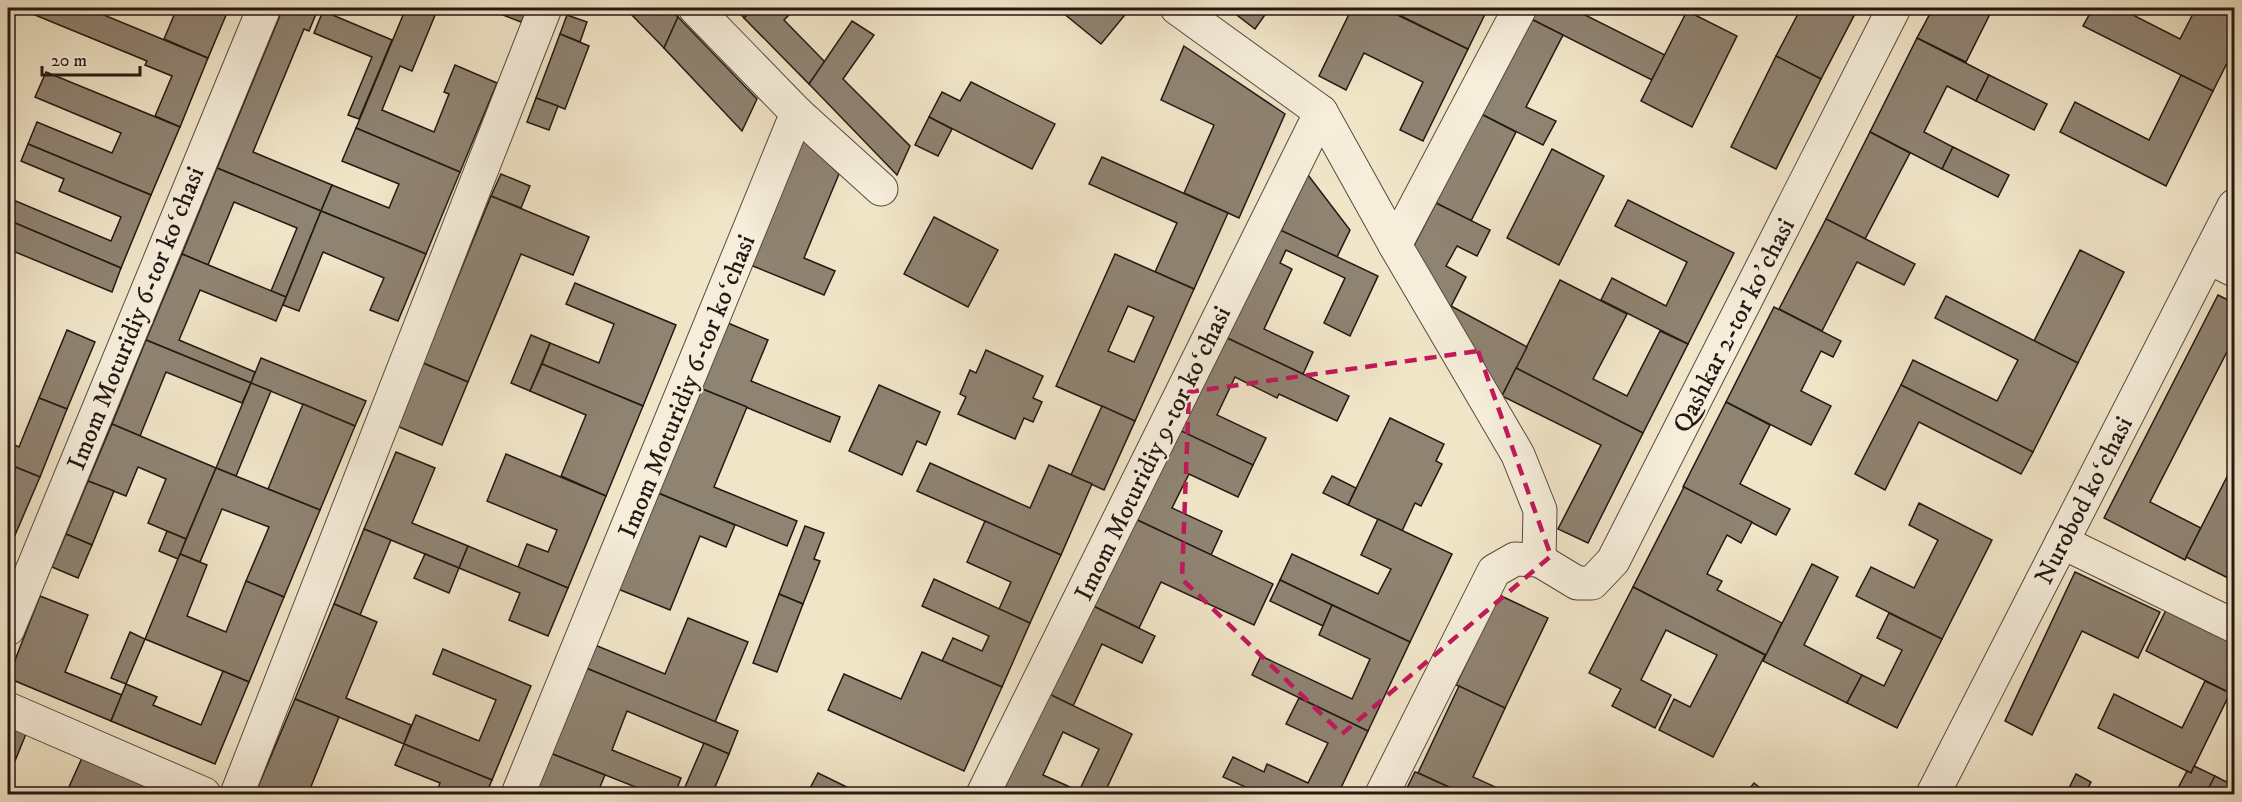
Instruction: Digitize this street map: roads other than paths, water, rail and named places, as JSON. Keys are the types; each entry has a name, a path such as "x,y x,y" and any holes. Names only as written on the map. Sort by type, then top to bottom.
{"street":[{"name":"Imom Moturidiy 6-tor koʻchasi","path":"8,629 264,8"},
{"path":"237,795 544,8"},
{"path":"695,8 797,113 881,189"},
{"path":"1177,8 1321,112 1395,245 1518,454 1540,510 1539,560 1515,559 1494,570 1382,795"},
{"path":"1395,245 1520,8"},
{"name":"Qashkar 2-tor koʼchasi","path":"1539,560 1577,583 1592,584 1613,561 1894,8"},
{"name":"Imom Moturidiy 9-tor koʻchasi","path":"983,795 1321,112"},
{"name":"Imom Moturidiy 6-tor koʻchasi","path":"518,795 797,113"},
{"name":"Nurobod koʻchasi","path":"1932,795 2062,542 2221,263 2235,206"},
{"path":"2062,542 2235,626"},
{"path":"8,709 204,795"}]}
